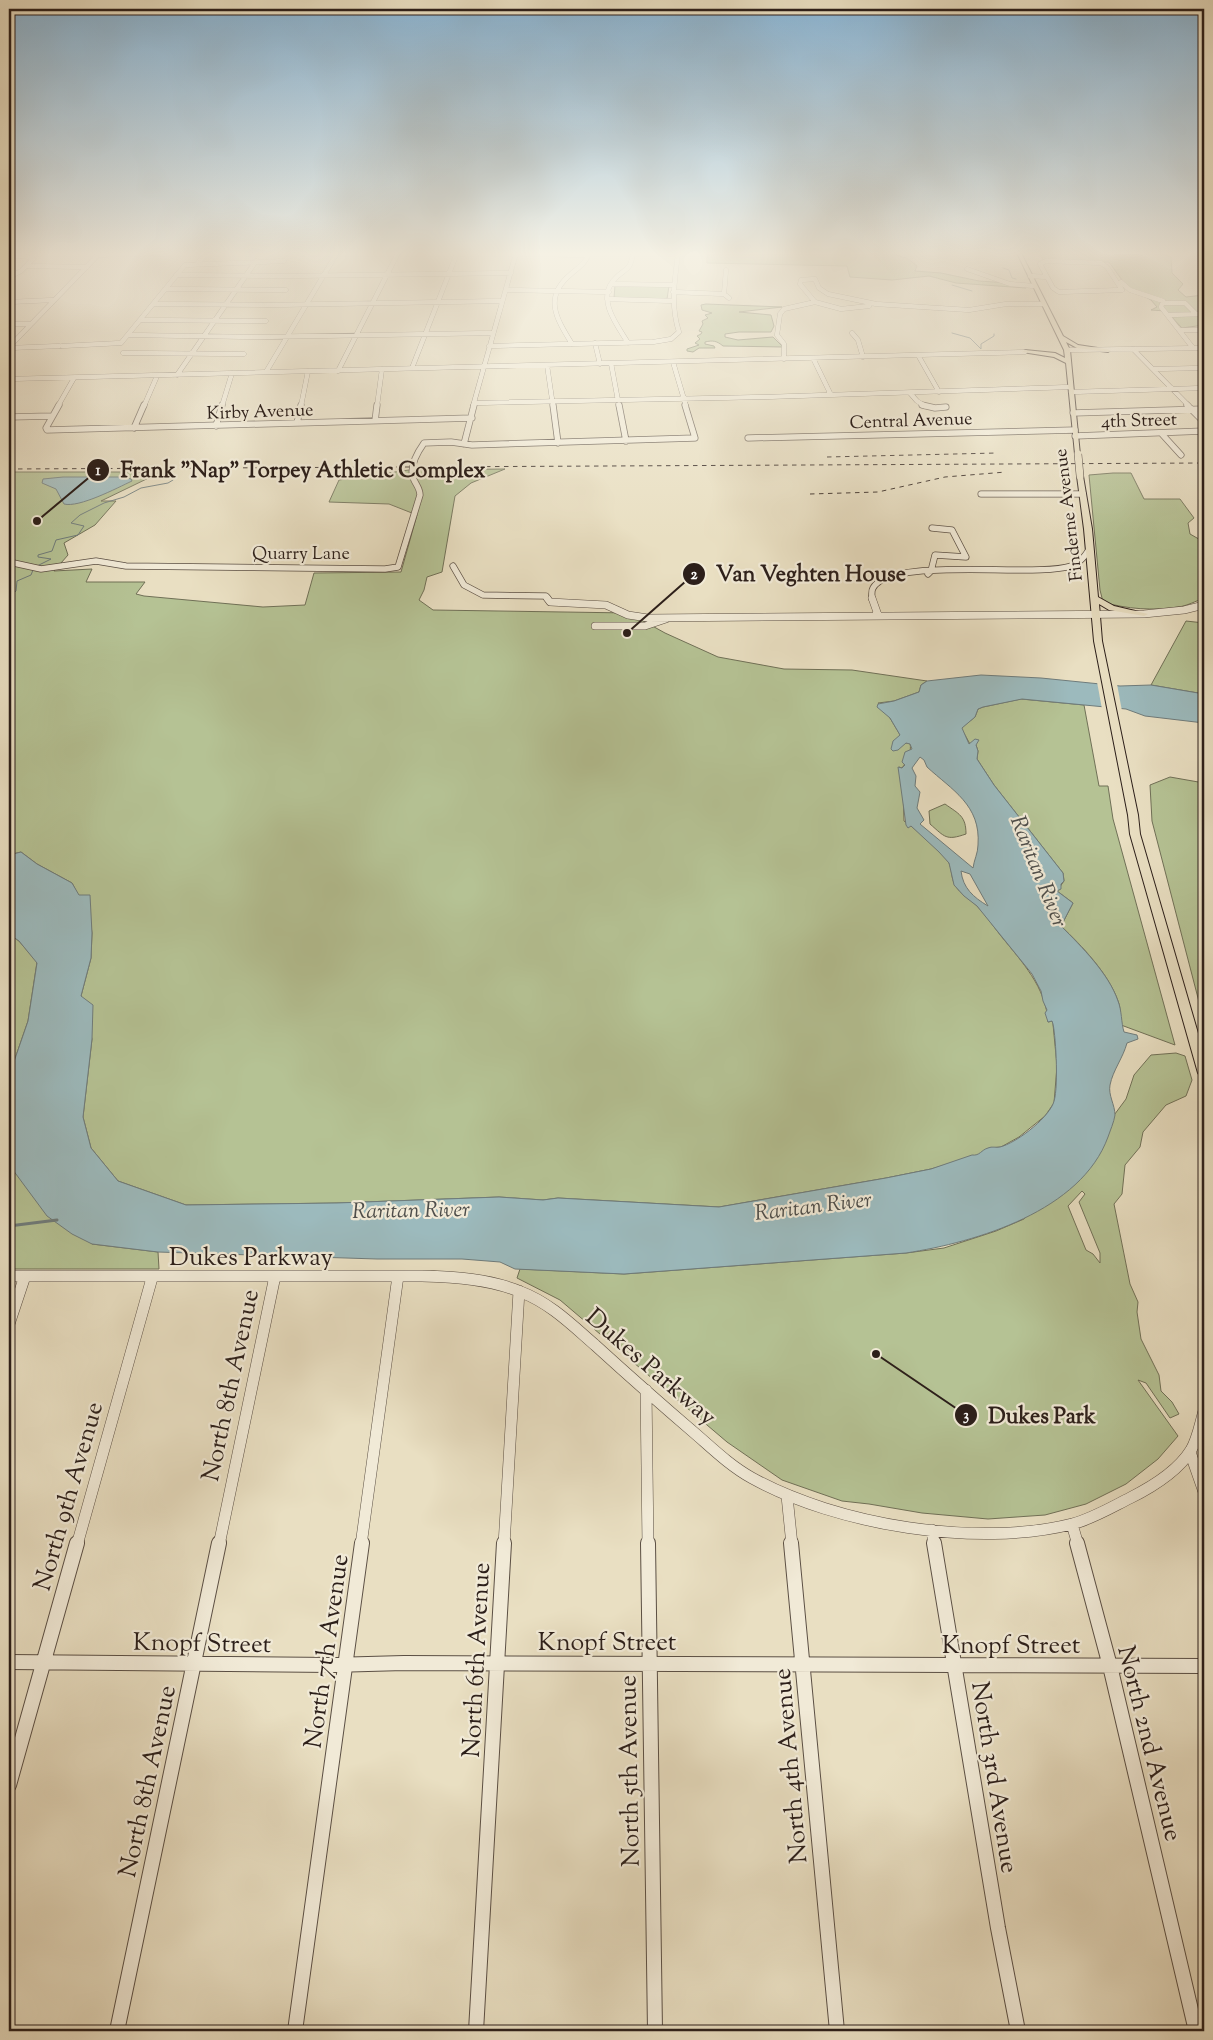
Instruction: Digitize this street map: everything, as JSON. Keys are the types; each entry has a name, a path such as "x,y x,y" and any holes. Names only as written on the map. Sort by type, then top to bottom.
{"main road":[{"path":"1038,351 1048,348"},
{"path":"1094,348 1108,350"},
{"path":"1025,352 1067,350"},
{"name":"Finderne Avenue","path":"1067,350 1082,494 1090,548 1098,641 1108,683 1135,834 1204,1073"},
{"path":"1025,352 1055,355 1068,362"},
{"path":"1094,599 1112,608 1144,614"}],"street":[{"path":"177,375 196,348"},
{"path":"266,372 281,348"},
{"path":"338,370 349,348"},
{"path":"412,368 420,348"},
{"path":"488,348 464,444 695,438 673,362"},
{"path":"596,348 600,364"},
{"path":"784,348 784,359"},
{"path":"860,348 863,357"},
{"path":"1067,350 1181,348"},
{"path":"1133,349 1204,422"},
{"path":"9,379 1025,352"},
{"path":"123,353 244,354"},
{"path":"918,355 939,392"},
{"path":"813,358 831,395"},
{"path":"611,364 626,441"},
{"path":"547,365 558,443"},
{"path":"1153,370 1204,368"},
{"path":"376,421 382,369"},
{"path":"297,423 308,371"},
{"path":"216,426 232,373"},
{"path":"134,428 157,376"},
{"path":"9,417 52,416 74,378"},
{"path":"475,403 1204,388"},
{"path":"910,393 920,404 927,407 946,407"},
{"path":"1073,413 1204,409"},
{"name":"Kirby Avenue","path":"52,416 46,428 50,430 472,418"},
{"name":"4th Street","path":"1075,433 1204,431"},
{"name":"Central Avenue","path":"748,438 1075,433"},
{"path":"1161,433 1182,455"},
{"name":"Quarry Lane","path":"9,562 41,569 100,562 126,566 224,568 385,569 398,567 421,490 413,476 413,468 421,447 424,443 451,442 464,444"},
{"path":"981,494 1082,494"},
{"path":"931,571 935,555 966,558 952,530 932,528"},
{"path":"878,615 871,594 874,586 885,579 896,576 924,575 931,571 949,569 1056,568 1074,566 1082,560 1090,548"},
{"path":"934,562 949,569"},
{"path":"453,566 464,585 484,595 546,596 550,602 606,605 628,615 667,618 1144,614 1204,605"},
{"path":"595,626 645,626 658,623 667,618"},
{"name":"Dukes Parkway","path":"9,1276 152,1278 398,1276 464,1278 480,1280 520,1291 554,1309 733,1466 751,1478 787,1496 822,1508 870,1520 932,1530 974,1534 1022,1533 1072,1524 1120,1504 1159,1482 1190,1452 1204,1411"},
{"path":"9,1324 25,1276"},
{"name":"North 8th Avenue","path":"117,2031 275,1276"},
{"name":"North 7th Avenue","path":"295,2031 398,1276"},
{"name":"North 9th Avenue","path":"9,1785 152,1278"},
{"name":"North 6th Avenue","path":"476,2031 520,1291"},
{"name":"North 5th Avenue","path":"646,1390 655,2031"},
{"path":"1190,1452 1204,1492"},
{"name":"North 4th Avenue","path":"787,1496 837,2031"},
{"name":"North 2nd Avenue","path":"1072,1524 1110,1666 1196,2031"},
{"name":"North 3rd Avenue","path":"932,1530 998,1928 1018,2031"},
{"name":"Knopf Street","path":"9,1662 346,1665 1204,1666"}],"green space":[{"path":"699,348 693,352 687,351 687,349"},
{"path":"505,469 471,483 455,496 442,572 427,577 419,600 433,610 629,613 665,633 718,657 784,669 852,670 927,681 921,685 919,692 894,701 878,703 890,718 905,743 910,743 910,753 902,768 899,767 903,789 904,821 940,852 950,865 957,888 977,906 1025,965 1043,997 1048,1022 1053,1021 1057,1066 1054,1103 1045,1116 1019,1137 1001,1147 989,1148 977,1156 931,1169 719,1207 558,1198 543,1200 499,1197 337,1203 186,1205 118,1181 91,1148 83,1117 92,1039 81,996 91,958 92,933 90,918 72,883 37,864 21,852 9,855 9,472 161,472 101,501 116,501 95,525 64,543 68,555 54,571 92,569 86,582 145,582 136,594 144,596 263,607 305,605 314,573 401,572 417,515 389,504 329,502 339,480 409,470"},
{"path":"1131,473 1144,499 1180,499 1194,518 1188,523 1190,534 1204,542 1204,598 1188,605 1159,609 1131,608 1103,602 1100,590 1089,475"},
{"path":"1186,621 1204,623 1204,694 1151,685"},
{"path":"1021,699 1084,705 1099,786 1108,786 1113,819 1175,1045 1121,1025 1119,1004 1108,980 1086,951 1061,926 1073,903 1057,891 1064,881 1063,873 994,785 977,759 978,751 976,745 970,744 961,728 975,717 978,709"},
{"path":"1170,777 1204,783 1204,1021 1152,821 1150,785"},
{"path":"945,804 963,819 966,834 954,837 946,836 930,824 929,811"},
{"path":"9,934 19,941 37,962 28,1021 9,1076"},
{"path":"1176,1053 1185,1056 1192,1080 1186,1096 1166,1105 1143,1132 1140,1147 1125,1165 1122,1194 1114,1204 1130,1284 1138,1302 1137,1312 1141,1339 1159,1375 1161,1391 1172,1402 1179,1414 1170,1418 1146,1383 1138,1380 1178,1436 1158,1459 1126,1484 1086,1504 1045,1515 988,1519 922,1513 842,1501 782,1480 727,1442 560,1300 517,1278 520,1269 624,1274 906,1253 944,1248 996,1231 1024,1219 1106,1126 1126,1099 1134,1075 1151,1055","holes":["1082,1191 1085,1194 1079,1202 1100,1253 1100,1263 1093,1254 1086,1250 1068,1206"]},
{"path":"9,1161 10,1166 92,1244 158,1252 159,1269 9,1269"}],"water":[{"path":"63,477 124,477 132,481 98,497 79,503 64,504 56,489 42,483 43,479"},
{"name":"Raritan River","path":"981,675 1041,678 1120,686 1151,685 1204,694 1204,723 1145,716 1126,709 1022,699 978,709 975,717 962,728 969,744 975,739 979,740 976,745 978,751 977,759 994,785 1063,873 1064,881 1061,884 1061,889 1057,891 1073,903 1061,926 1102,971 1118,1001 1124,1032 1137,1035 1138,1039 1127,1043 1111,1080 1110,1092 1115,1115 1108,1137 1094,1163 1075,1185 1051,1203 1024,1219 964,1241 906,1253 624,1274 515,1269 500,1262 462,1259 377,1259 158,1252 92,1244 72,1234 47,1216 10,1166 9,1076 28,1021 37,963 19,941 9,934 9,855 21,852 37,864 72,883 79,895 90,895 91,958 81,996 93,1005 92,1039 83,1117 91,1148 118,1181 186,1205 337,1203 499,1197 543,1200 558,1198 719,1207 931,1169 977,1155 990,1147 1007,1145 1037,1124 1053,1104 1056,1088 1056,1052 1053,1024 1052,1021 1048,1022 1045,1013 1047,1010 1041,991 1032,974 977,906 954,885 949,863 911,826 908,828 906,825 898,767 902,768 905,765 902,762 905,752 912,749 910,744 906,743 898,750 893,751 891,749 893,741 900,735 890,718 877,707 878,704 894,701 919,692 921,685 927,681","holes":["920,757 924,760 927,767 963,800 975,819 978,831 978,845 973,868 920,824 924,820 917,808 920,792 915,786 916,776 912,768","961,871 970,874 988,906 966,887"]}],"pier":[{"path":"1097,682 1117,684 1122,711 1102,709"}],"waterway":[{"path":"35,567 51,559 38,557 38,555 52,551 56,540 78,535 84,526 71,523 80,515 141,488 168,483 173,480"},
{"path":"9,597 16,591 17,581 31,575 33,570"},
{"path":"9,1226 57,1220"}],"railway":[{"path":"827,457 997,453"},
{"path":"9,469 1204,463"},
{"path":"810,494 878,492 945,477 1006,472"}],"place":[{"name":"Frank \"Nap\" Torpey Athletic Complex","path":"37,521"},
{"name":"Van Veghten House","path":"627,633"},
{"name":"Dukes Park","path":"876,1354"}]}
